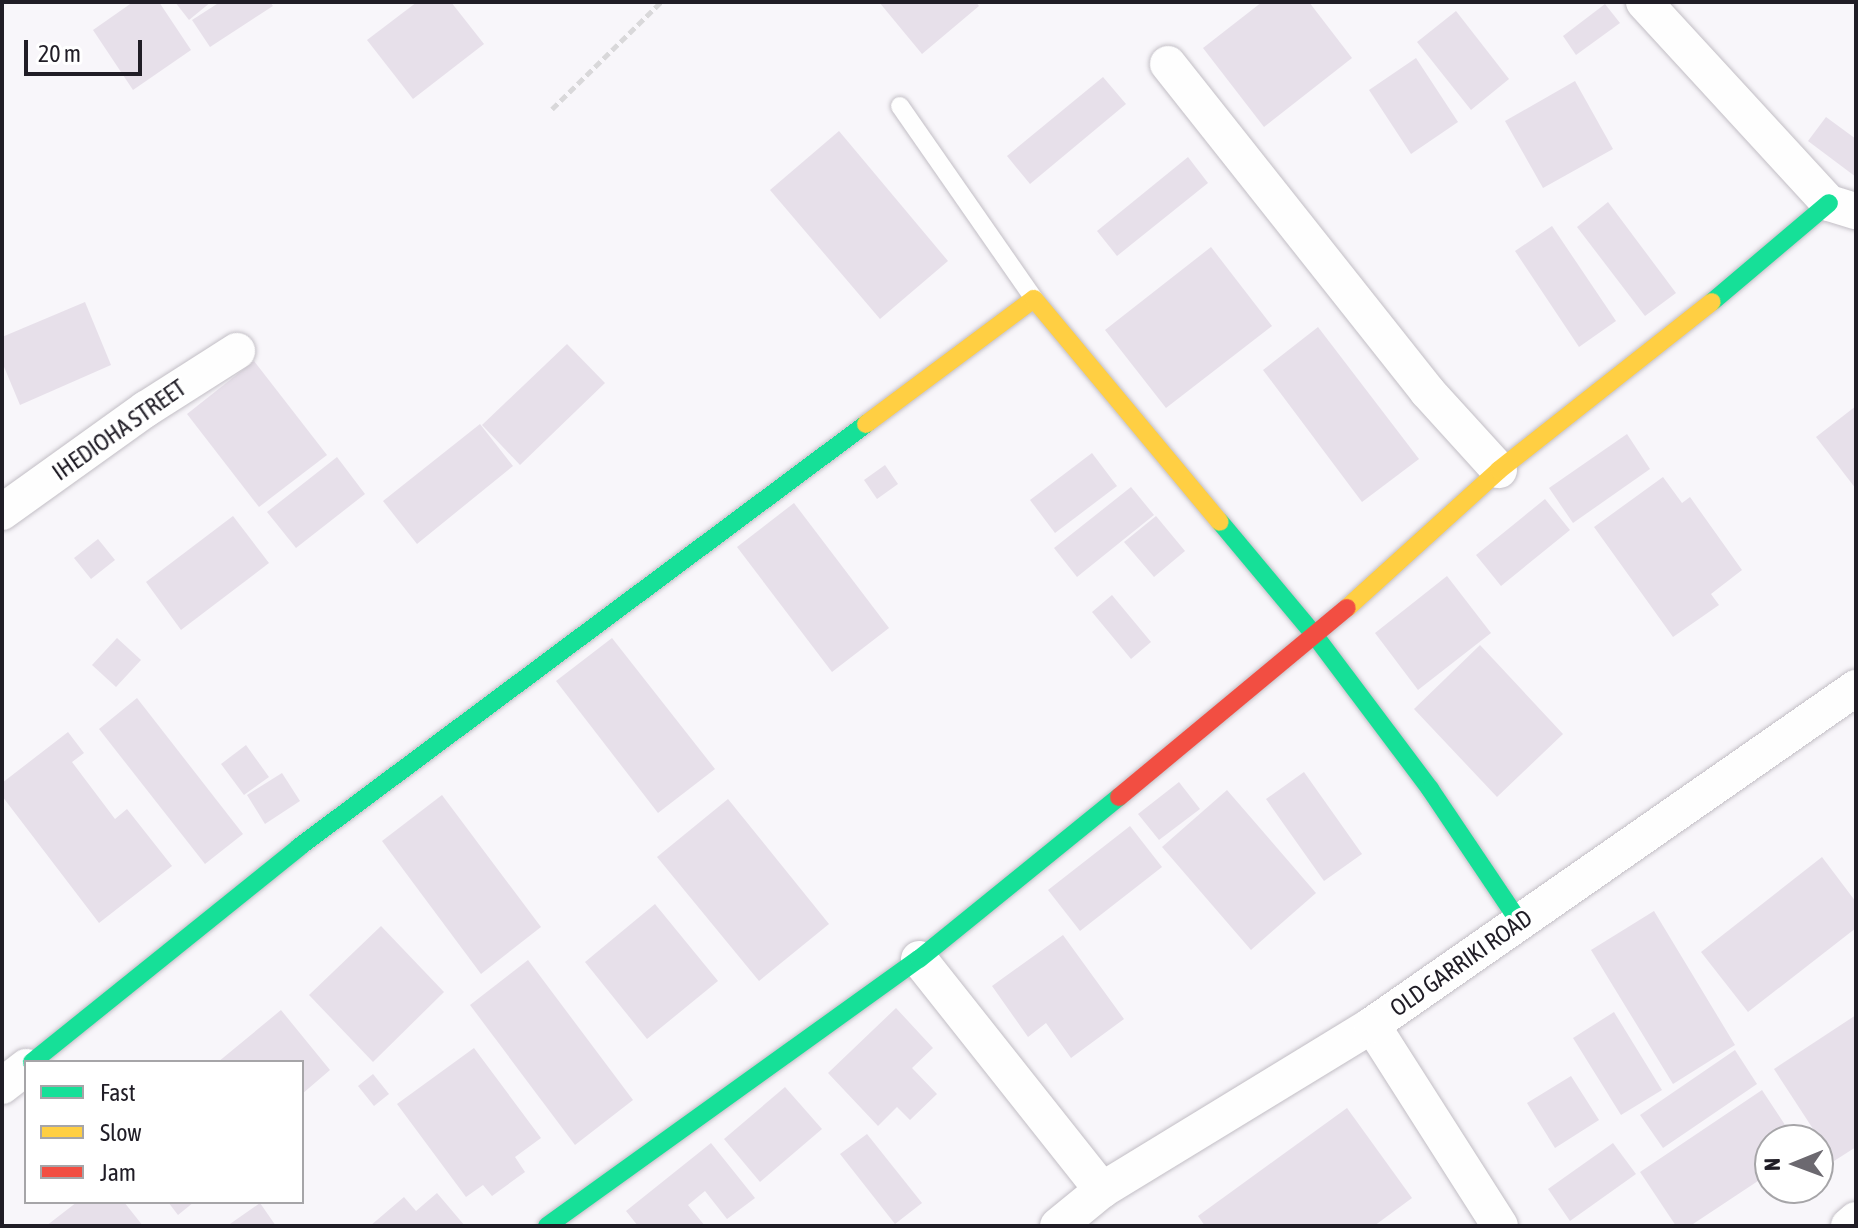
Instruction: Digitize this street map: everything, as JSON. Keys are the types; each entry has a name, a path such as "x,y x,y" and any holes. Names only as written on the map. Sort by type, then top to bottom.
{"street":[{"path":"547,1226 919,959 1316,637 1499,470 1780,248 1843,207 1644,2"},
{"path":"1168,64 1427,391 1499,470"},
{"path":"34,1060 299,847 1034,299 1316,637 1430,789 1520,923"},
{"name":"IHEDIOHA STREET","path":"2,512 146,409 237,351"},
{"name":"OLD GARRIKI ROAD","path":"1058,1226 1102,1190 1372,1025 1856,688"},
{"path":"919,959 1102,1190"},
{"path":"1372,1025 1500,1226"},
{"path":"2,1086 24,1069"},
{"path":"1849,1226 1856,1220"}],"lane":[{"path":"900,106 1034,299"}],"path":[{"path":"552,109 661,2"}],"building":[{"path":"133,2 159,2 191,50 133,90 93,30"},
{"path":"175,2 211,2 189,20"},
{"path":"220,2 270,2 273,6 210,47 192,20"},
{"path":"417,2 451,2 484,44 413,99 367,40"},
{"path":"879,2 976,2 979,6 922,54"},
{"path":"1262,2 1309,2 1352,58 1264,127 1203,48"},
{"path":"1605,4 1620,23 1576,55 1563,36"},
{"path":"1456,11 1509,79 1471,110 1417,42"},
{"path":"1416,58 1458,122 1411,154 1369,90"},
{"path":"1103,77 1126,104 1030,184 1007,156"},
{"path":"1575,81 1613,149 1543,188 1505,121"},
{"path":"1826,117 1856,139 1856,177 1808,141"},
{"path":"839,131 948,261 880,319 770,190"},
{"path":"1188,157 1208,183 1117,256 1097,231"},
{"path":"1608,202 1676,293 1645,316 1577,227"},
{"path":"1552,226 1616,321 1579,347 1515,251"},
{"path":"1211,247 1272,326 1166,408 1105,330"},
{"path":"85,302 111,365 20,405 2,362 2,337"},
{"path":"1318,327 1419,459 1362,502 1263,370"},
{"path":"567,344 605,383 520,465 482,425"},
{"path":"254,361 327,455 259,507 187,414"},
{"path":"1856,406 1856,489 1816,437"},
{"path":"480,424 513,466 417,544 383,501"},
{"path":"1627,434 1650,469 1573,523 1549,488"},
{"path":"1092,453 1117,486 1055,533 1030,500"},
{"path":"337,457 365,494 296,548 267,512"},
{"path":"885,465 898,484 877,499 864,480"},
{"path":"1663,477 1682,503 1690,497 1742,570 1711,594 1719,605 1673,637 1594,527"},
{"path":"1131,487 1154,515 1077,577 1054,548"},
{"path":"1545,499 1570,530 1501,586 1476,555"},
{"path":"794,503 889,628 832,672 737,547"},
{"path":"233,516 269,563 181,630 146,582"},
{"path":"1156,516 1185,551 1154,577 1124,542"},
{"path":"98,539 115,560 91,579 74,558"},
{"path":"1447,576 1491,633 1418,690 1375,633"},
{"path":"1112,595 1151,642 1131,659 1092,612"},
{"path":"117,638 141,660 116,687 92,665"},
{"path":"612,638 715,769 658,813 556,681"},
{"path":"1480,645 1563,734 1497,797 1414,709"},
{"path":"137,698 243,834 205,864 99,729"},
{"path":"68,732 84,753 72,762 115,819 127,809 172,866 99,923 2,796 2,783"},
{"path":"246,745 269,777 244,795 221,764"},
{"path":"1304,772 1362,854 1324,881 1266,799"},
{"path":"282,773 300,801 265,824 247,795"},
{"path":"1179,782 1200,809 1159,840 1138,814"},
{"path":"1227,790 1316,893 1251,950 1162,847"},
{"path":"442,795 541,927 481,974 382,841"},
{"path":"728,799 829,924 759,981 657,857"},
{"path":"1130,826 1162,867 1080,931 1048,890"},
{"path":"1822,857 1856,902 1856,928 1748,1012 1701,952"},
{"path":"655,904 718,981 647,1039 585,962"},
{"path":"1654,911 1735,1045 1673,1084 1591,950"},
{"path":"381,926 444,992 373,1062 309,995"},
{"path":"1063,935 1124,1019 1071,1058 1046,1023 1028,1037 992,986"},
{"path":"528,960 633,1100 575,1145 470,1005"},
{"path":"896,1008 933,1048 912,1068 937,1094 910,1120 897,1107 878,1126 828,1073"},
{"path":"281,1010 330,1070 304,1092 304,1060 220,1060"},
{"path":"1614,1012 1662,1090 1621,1115 1573,1038"},
{"path":"1856,1015 1856,1147 1834,1161 1834,1124 1810,1124 1774,1069"},
{"path":"474,1048 541,1138 515,1157 525,1172 492,1196 483,1185 466,1197 397,1104"},
{"path":"1735,1050 1757,1084 1663,1148 1640,1115"},
{"path":"373,1074 389,1094 374,1106 358,1086"},
{"path":"1571,1076 1599,1120 1555,1148 1527,1103"},
{"path":"785,1087 822,1129 760,1182 724,1139"},
{"path":"1762,1090 1784,1124 1754,1124 1754,1184 1690,1226 1676,1226 1640,1172"},
{"path":"1347,1108 1412,1198 1374,1226 1205,1226 1198,1216"},
{"path":"867,1134 922,1203 895,1224 840,1154"},
{"path":"711,1143 755,1198 727,1219 705,1191 688,1205 705,1226 638,1226 626,1211"},
{"path":"1613,1143 1636,1174 1570,1221 1548,1189"},
{"path":"437,1193 465,1226 370,1226 404,1197 416,1211"},
{"path":"74,1204 126,1204 143,1226 46,1226"},
{"path":"170,1204 192,1204 178,1215"},
{"path":"261,1204 276,1226 227,1226"}],"traffic: fast":[{"path":"1712,302 1829,203"},
{"path":"34,1060 299,847 866,424"},
{"path":"1220,522 1316,637 1430,789 1520,923"},
{"path":"547,1226 919,959 1119,797"}],"traffic: slow":[{"path":"866,424 1034,299 1220,522"},
{"path":"1347,608 1499,470 1712,302"}],"traffic: jam":[{"path":"1119,797 1347,608"}]}
